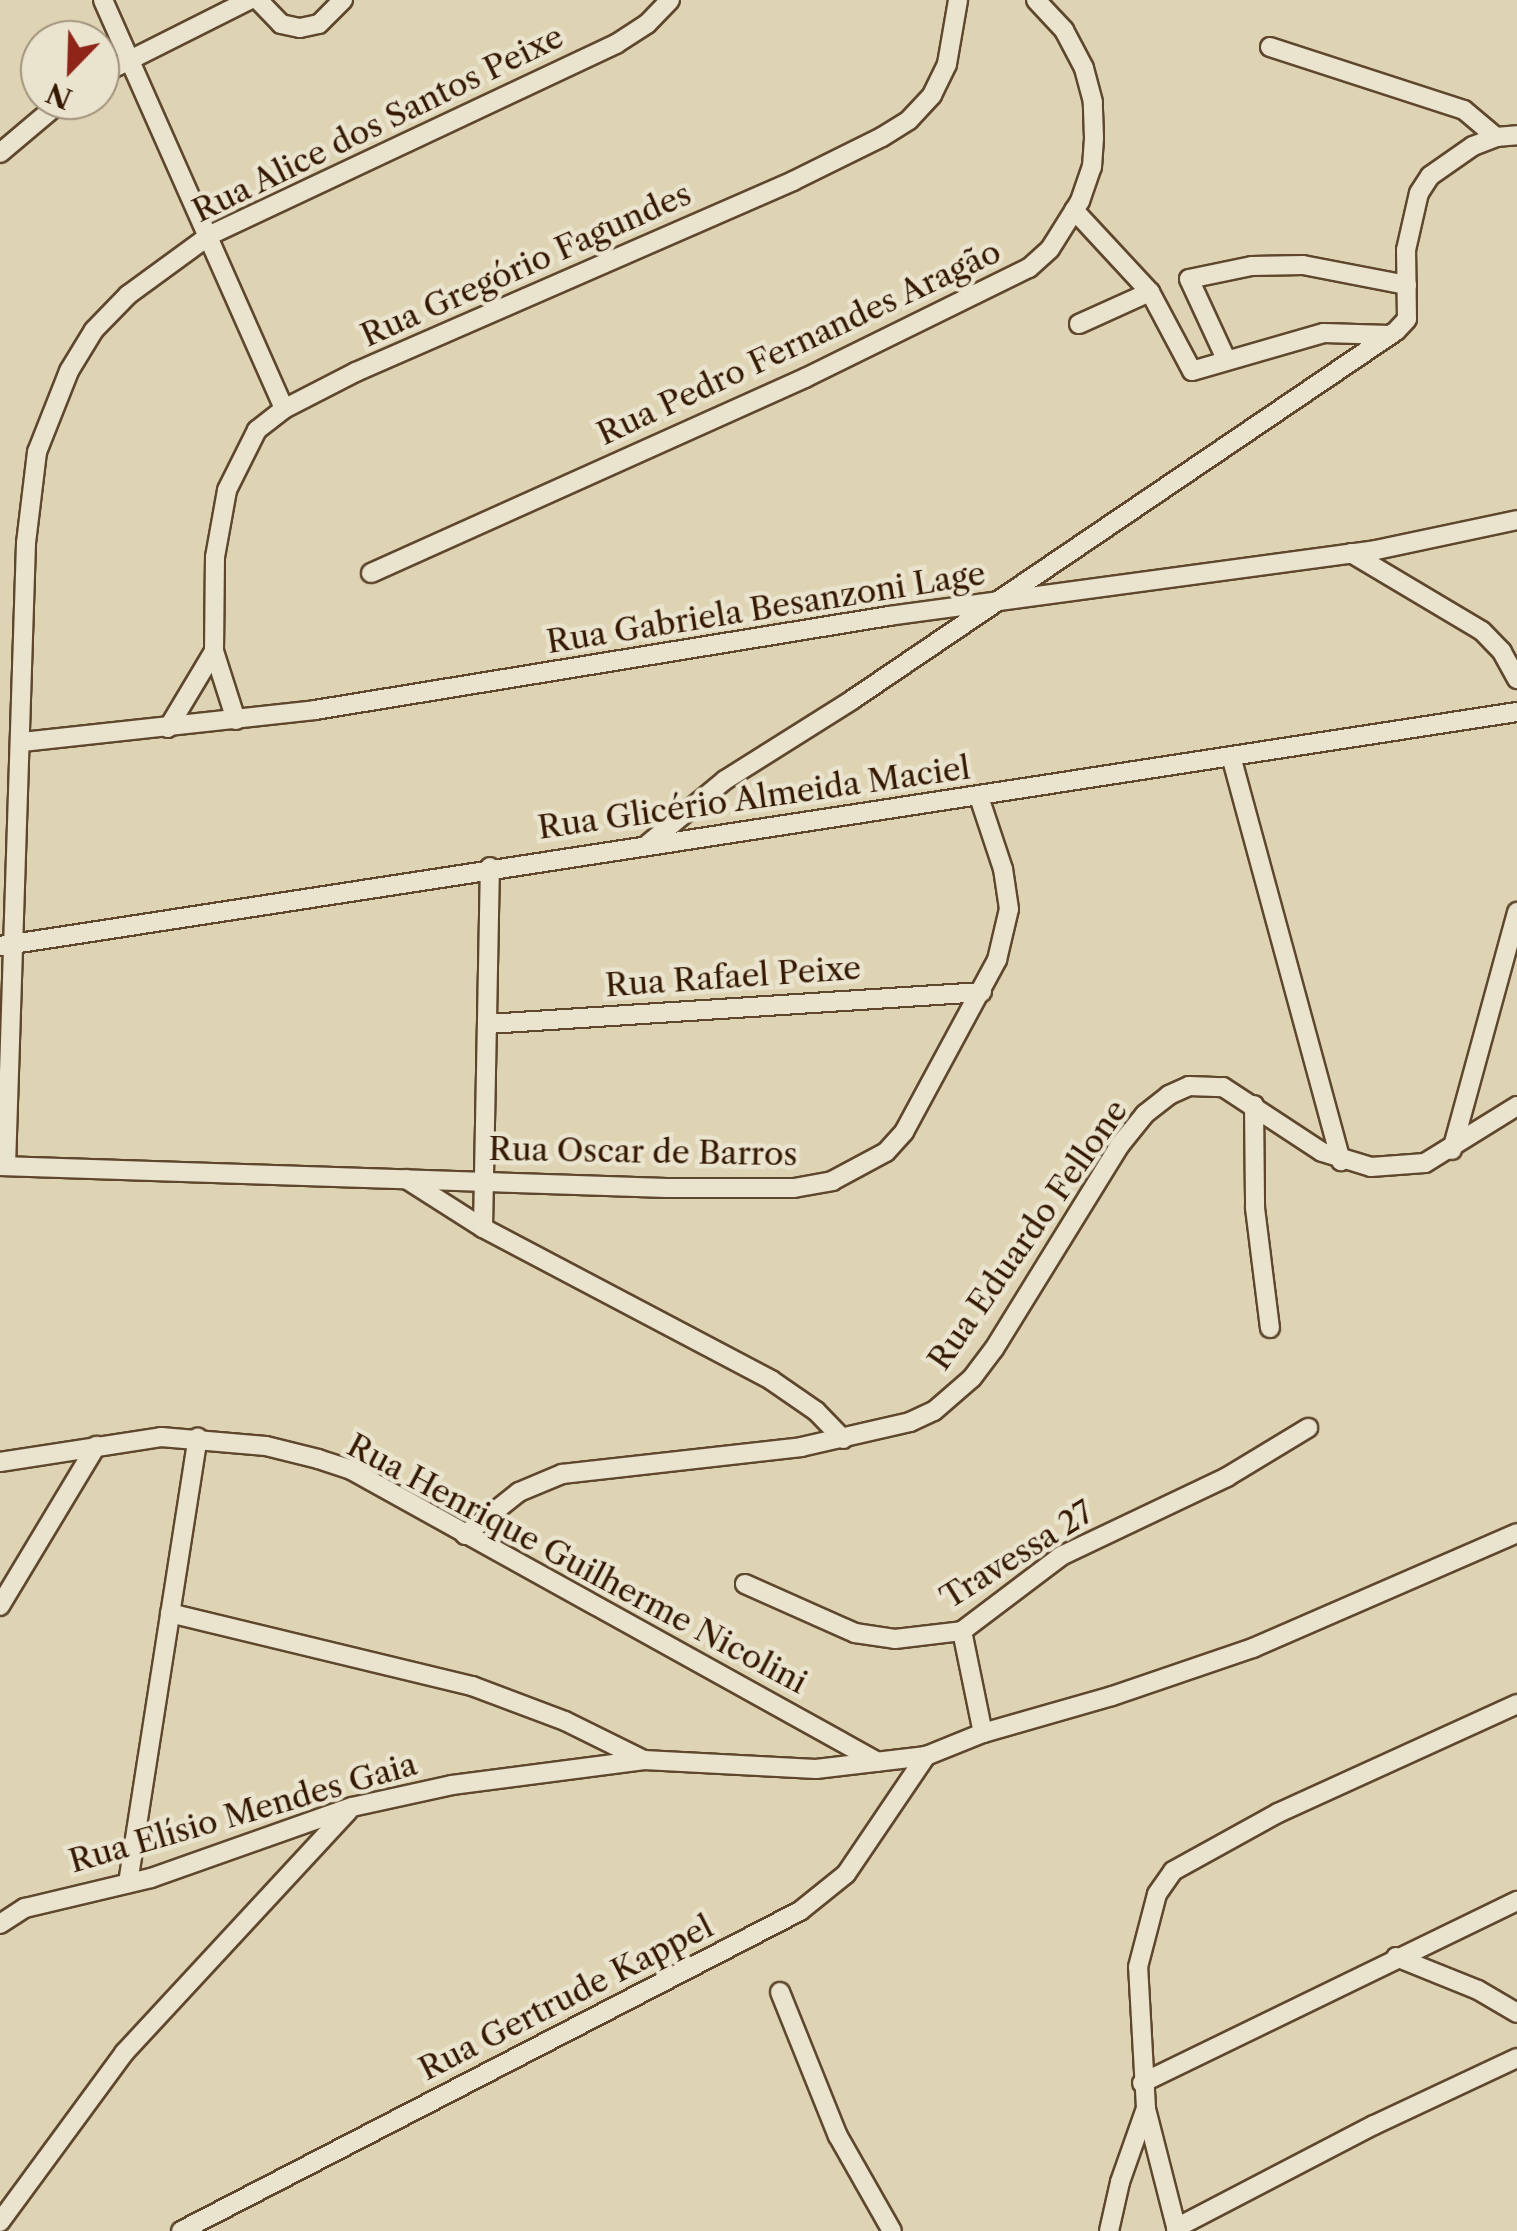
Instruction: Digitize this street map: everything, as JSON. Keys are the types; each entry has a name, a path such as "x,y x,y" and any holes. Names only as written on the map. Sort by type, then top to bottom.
{"street":[{"path":"103,0 210,234 284,409"},
{"path":"120,64 250,0"},
{"path":"258,0 281,24 300,28 319,24 342,0"},
{"name":"Rua Alice dos Santos Peixe","path":"3,1166 7,945 22,742 30,494 37,452 54,400 94,330 140,285 210,234 616,44 647,24 670,0"},
{"name":"Rua Gregório Fagundes","path":"236,720 214,651 215,557 227,490 257,430 284,409 356,372 793,181 882,137 909,120 932,95 946,64 958,0"},
{"name":"Rua Pedro Fernandes Aragão","path":"371,573 995,288 1030,268 1050,249 1074,210 1092,167 1093,102 1084,68 1064,30 1036,0"},
{"path":"1270,47 1464,110 1496,137"},
{"path":"0,153 39,120"},
{"path":"648,844 696,800 852,700 990,602 1390,335 1407,319 1406,250 1420,193 1430,176 1496,137 1517,135"},
{"path":"1074,210 1150,292 1192,371 1324,333 1390,335"},
{"path":"1226,359 1189,279 1252,266 1303,265 1406,285"},
{"path":"1079,324 1150,292"},
{"name":"Rua Gabriela Besanzoni Lage","path":"22,742 236,720 990,602 1350,553 1517,520"},
{"path":"1350,553 1482,632 1502,652 1517,679"},
{"path":"168,728 214,651"},
{"name":"Rua Glicério Almeida Maciel","path":"7,945 490,867 979,797 1517,712"},
{"path":"1232,756 1341,1161"},
{"name":"Rua Oscar de Barros","path":"3,1166 745,1189 794,1188 832,1181 875,1160 904,1132 982,992 1006,935 1009,910 1003,870 979,797"},
{"path":"484,1228 490,867"},
{"path":"1452,1150 1517,912"},
{"name":"Rua Rafael Peixe","path":"488,1024 982,992"},
{"name":"Rua Eduardo Fellone","path":"465,1535 519,1492 562,1474 740,1456 843,1439 934,1412 972,1378 1145,1114 1168,1094 1207,1084 1254,1105 1341,1161 1392,1168 1425,1163 1452,1150 1517,1106"},
{"path":"1254,1105 1254,1208 1270,1328"},
{"path":"406,1179 484,1228 771,1380 807,1404 843,1439"},
{"name":"Travessa 27","path":"745,1584 854,1633 895,1640 962,1631 1061,1556 1227,1477 1308,1428"},
{"path":"128,1883 198,1437"},
{"name":"Rua Henrique Guilherme Nicolini","path":"0,1462 96,1446 198,1437 266,1446 351,1470 878,1763"},
{"path":"0,1606 96,1446"},
{"name":"Rua Elísio Mendes Gaia","path":"0,1924 26,1908 128,1883 352,1807 452,1785 644,1760 816,1769 926,1756 983,1733 1112,1696 1253,1648 1517,1533"},
{"path":"170,1613 472,1686 565,1720 644,1760"},
{"path":"962,1631 983,1733"},
{"path":"1517,1704 1278,1813 1173,1871 1156,1894 1138,1967 1142,2083 1176,2230 1374,2125 1517,2058"},
{"name":"Rua Gertrude Kappel","path":"181,2231 800,1911 846,1874 926,1756"},
{"path":"0,2222 124,2053 352,1807"},
{"path":"1142,2083 1517,1901"},
{"path":"1396,1957 1478,1990 1517,2013"},
{"path":"780,1992 838,2136 892,2231"},
{"path":"1109,2231 1120,2182 1146,2108"}]}
